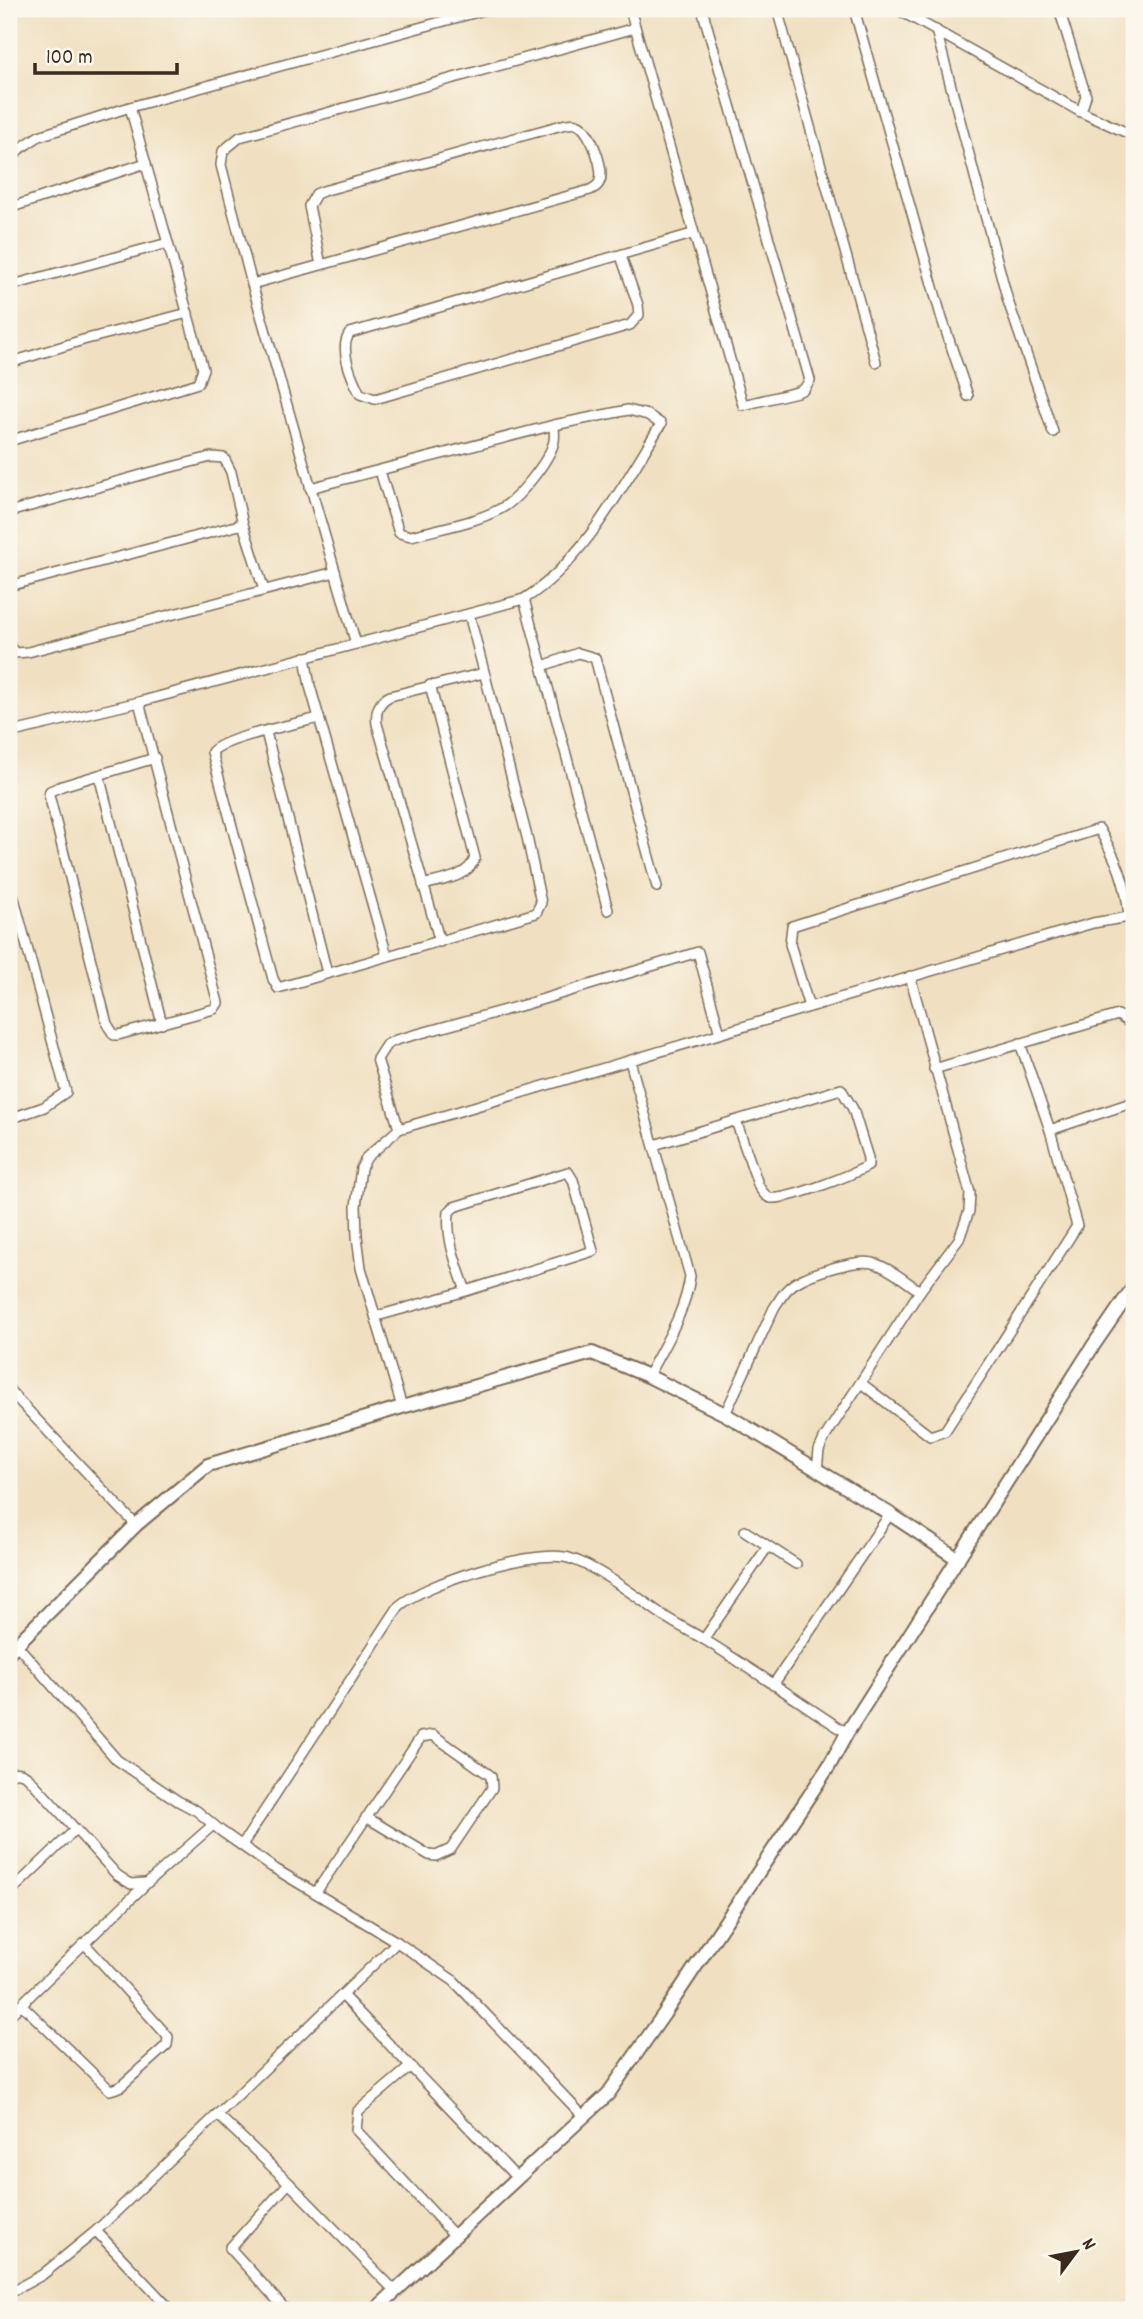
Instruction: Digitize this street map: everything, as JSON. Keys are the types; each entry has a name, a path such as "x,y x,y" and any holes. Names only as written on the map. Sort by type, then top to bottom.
{"street":[{"path":"9,164 18,150 39,136 130,107 488,9"},
{"path":"630,9 692,234 743,405 797,393 809,384 809,375 702,9"},
{"path":"777,9 876,362"},
{"path":"854,9 942,319 968,396"},
{"path":"897,9 1081,112 1134,136"},
{"path":"1059,9 1086,96 1081,112"},
{"path":"356,644 252,284 220,165 223,151 234,140 635,28"},
{"path":"936,30 1005,291 1053,432"},
{"path":"9,440 198,383 203,369 130,107"},
{"path":"252,284 321,265 590,190 596,186 600,177 591,139 579,125 571,123 316,194 309,206 321,265"},
{"path":"9,208 146,163"},
{"path":"621,256 638,305 639,315 630,325 375,399 360,394 354,382 345,344 351,332 692,234"},
{"path":"9,286 168,243"},
{"path":"9,363 83,340 188,313"},
{"path":"9,733 139,702 524,599 541,589 570,560 624,485 661,424 648,415 628,410 554,425 310,488"},
{"path":"380,471 399,533 411,537 489,514 509,504 535,474 551,449 554,425"},
{"path":"9,512 152,472 217,457 224,458 232,471 243,524 264,590"},
{"path":"9,586 243,524"},
{"path":"9,646 15,653 28,652 335,572"},
{"path":"524,599 608,910"},
{"path":"319,718 219,746 213,750 212,755 274,983 281,988 536,914 541,903 527,837 469,614"},
{"path":"543,666 578,653 595,658 657,887"},
{"path":"305,657 310,687 387,956"},
{"path":"440,942 376,717 385,699 430,685 484,673"},
{"path":"423,885 463,872 470,868 475,858 430,685"},
{"path":"139,702 155,758 218,1003 214,1009 114,1035 110,1030 55,826 49,799 50,790 155,758"},
{"path":"266,732 327,973"},
{"path":"99,775 162,1024"},
{"path":"402,1406 362,1268 358,1247 357,1186 367,1157 399,1129 1083,926 1132,918 1119,864 1099,830 792,926 790,944 809,1007"},
{"path":"9,880 66,1092 44,1107 9,1119"},
{"path":"399,1129 377,1059 386,1045 396,1040 698,952 720,1034"},
{"path":"817,1470 819,1450 825,1437 920,1292 959,1239 969,1211 970,1193 910,976"},
{"path":"934,1069 1118,1015 1134,1026"},
{"path":"860,1383 930,1436 945,1431 1077,1226 1020,1043"},
{"path":"630,1061 690,1276 683,1304 648,1376"},
{"path":"654,1145 841,1089 853,1109 868,1166 791,1195 774,1198 765,1196 756,1179 736,1121"},
{"path":"1049,1130 1134,1102"},
{"path":"377,1317 466,1291 593,1251 573,1180 568,1172 454,1207 449,1212 451,1247 466,1291"},
{"path":"725,1414 774,1308 783,1293 793,1284 847,1265 870,1263 882,1267 920,1292"},
{"path":"375,2310 516,2176 608,2094 829,1766 847,1733 1134,1286"},
{"path":"584,2117 454,1981 397,1942 272,1867 197,1811 117,1760 13,1648 136,1525 208,1465 402,1406 592,1353 648,1376 725,1414 890,1514 958,1559"},
{"path":"9,1390 136,1525"},
{"path":"773,1685 890,1514"},
{"path":"745,1531 796,1564"},
{"path":"704,1639 768,1546"},
{"path":"242,1845 391,1615 408,1598 424,1590 501,1565 547,1556 577,1560 847,1733"},
{"path":"316,1892 366,1817 421,1737 433,1735 491,1776 492,1788 452,1849 436,1856 429,1855 366,1817"},
{"path":"9,1776 21,1772 28,1777 124,1880 131,1884 147,1883"},
{"path":"9,2016 147,1883 213,1825"},
{"path":"9,1893 75,1830"},
{"path":"9,2293 59,2263 96,2231 397,1942"},
{"path":"21,2004 110,2090 120,2087 167,2045 168,2038 164,2032 85,1944"},
{"path":"342,1995 516,2176"},
{"path":"411,2066 358,2111 356,2130 455,2236"},
{"path":"217,2114 396,2292"},
{"path":"286,2310 230,2248 289,2183"},
{"path":"96,2231 171,2310"}]}
